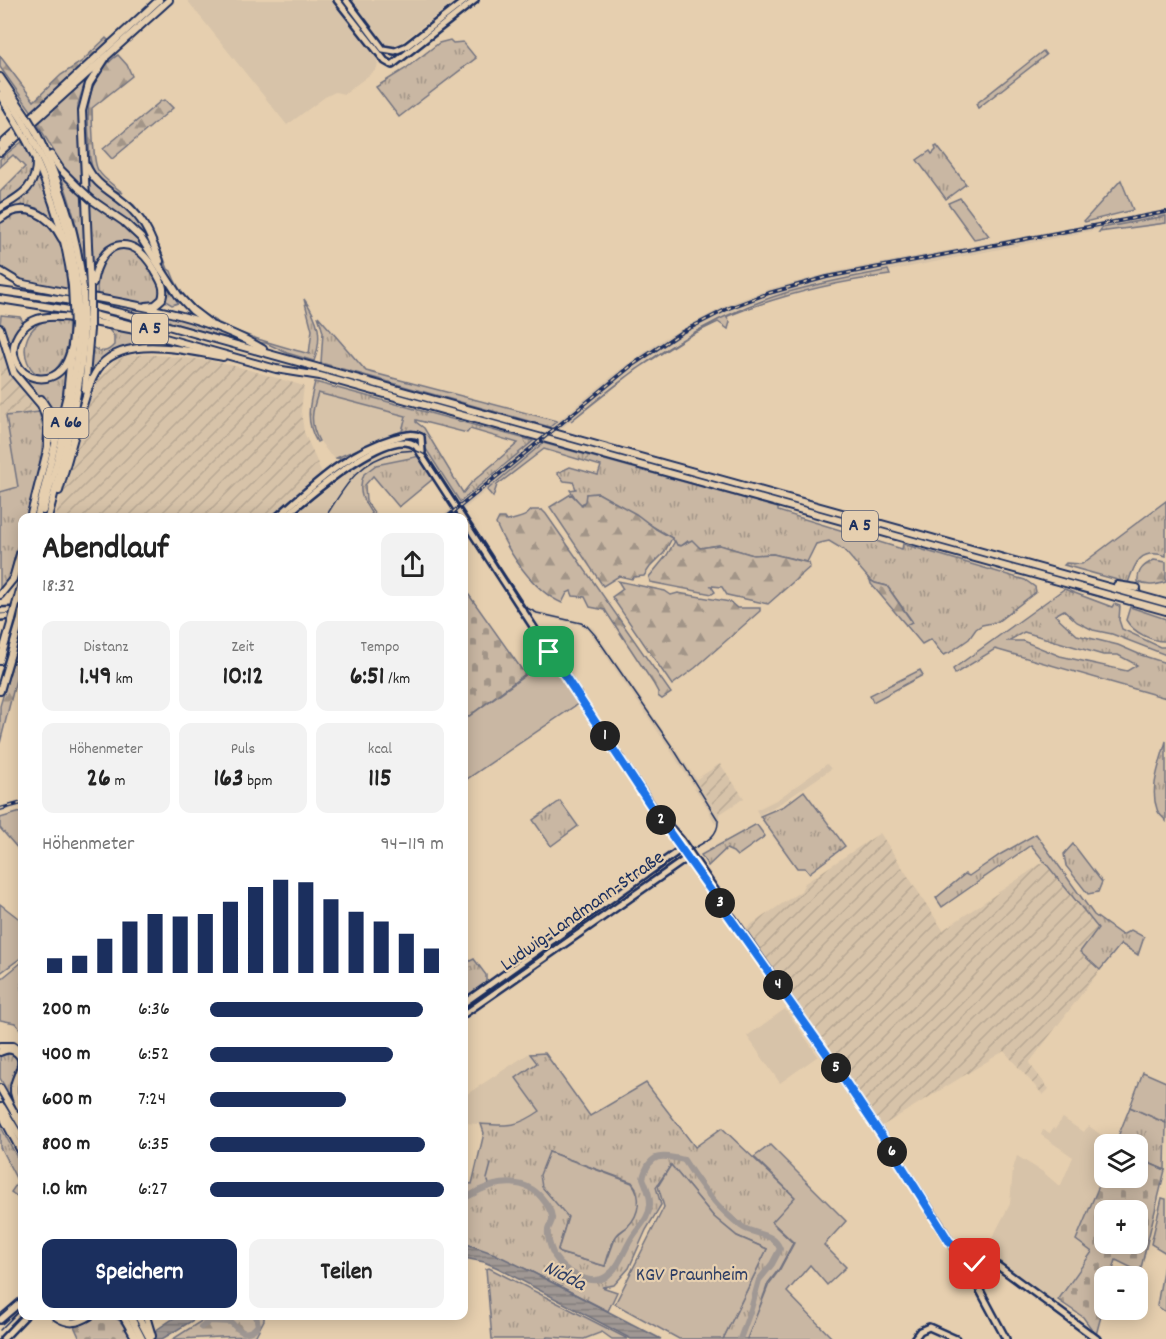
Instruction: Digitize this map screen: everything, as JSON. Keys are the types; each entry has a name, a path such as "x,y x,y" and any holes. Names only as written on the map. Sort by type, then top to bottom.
{"highway":[{"path":"0,144 14,134 159,0"},
{"path":"0,152 169,0"},
{"path":"81,412 87,376 82,327 84,160 82,117 89,84 105,59"},
{"name":"A 66","path":"0,77 48,170 61,207 83,288 82,364 76,404 50,513"},
{"name":"A 66","path":"0,86 21,118"},
{"path":"0,95 7,108"},
{"path":"0,102 21,118 31,136 80,189 124,222 141,238 187,305 217,329"},
{"path":"0,208 30,187 35,175 31,136"},
{"path":"35,158 54,202 67,250"},
{"path":"84,160 95,181 124,202 144,224 169,281"},
{"path":"0,219 18,210 38,213 53,224 91,300 82,327 63,369 48,378 37,378 25,374 14,358 16,340 26,325 42,317 57,316 140,331 276,369"},
{"path":"83,288 105,253 117,246 134,247 148,259 164,287 163,296 159,302 150,306 140,306"},
{"path":"0,271 20,283 140,306 178,316 217,329 256,345 271,354"},
{"name":"A 5","path":"0,291 32,295 125,314 1166,603"},
{"path":"32,295 67,292"},
{"name":"A 5","path":"0,299 97,315 1166,611"},
{"name":"A 66","path":"40,513 71,401 82,327"},
{"path":"0,328 14,373 42,400 52,416 53,455"},
{"path":"40,513 67,395 73,343"},
{"path":"51,513 93,378 102,364 113,356 130,348 155,348 217,356 276,369 297,371"},
{"path":"27,387 43,409 49,432 31,513"},
{"path":"0,595 13,579 18,561"},
{"path":"1086,580 1137,588"},
{"path":"0,662 18,598"},
{"path":"0,691 18,628"},
{"path":"0,1046 13,1046 18,1050"},
{"path":"0,1052 7,1049 18,1055"},
{"path":"18,1076 14,1088 18,1101"},
{"path":"0,1088 18,1119"},
{"path":"0,1105 18,1134"},
{"path":"0,1105 5,1121 18,1145"},
{"path":"64,1320 71,1323 83,1320"},
{"path":"140,1330 142,1339"},
{"path":"140,1330 152,1339"}],"main road":[{"path":"337,0 385,61 392,65 475,0"},
{"path":"346,0 383,49 395,51 407,46 466,0"},
{"path":"282,513 343,462 378,443 414,434 421,437 422,453"},
{"path":"290,513 336,475 368,454 405,442 413,444 422,453 460,513"},
{"path":"468,525 550,654 659,816 690,856 879,1131 962,1265 968,1268 1006,1339"},
{"path":"0,612 18,614"},
{"path":"0,616 18,614"},
{"name":"Ludwig-Landmann-Straße","path":"468,1000 683,848"},
{"name":"Ludwig-Landmann-Straße","path":"468,1011 690,856"},
{"path":"949,1241 964,1252 974,1253 977,1259 998,1266 1097,1339"},
{"path":"960,1259 964,1252"},
{"path":"968,1268 975,1264 977,1259"},
{"path":"0,1319 18,1304"},
{"path":"3,1339 21,1320"},
{"path":"914,1339 920,1331 928,1327 956,1339"}],"shaded area":[{"path":"187,0 332,0 376,57 378,64 376,70 344,94 335,92 325,97 287,125"},
{"path":"352,0 457,0 399,44 392,46 386,44"},
{"path":"1166,210 1166,216 808,287 738,310 672,344 610,388 463,510 465,513 446,513 457,504 425,453 459,503 622,368 665,338 729,304 769,289 838,271"},
{"path":"0,341 11,376 39,412 0,416"},
{"path":"146,354 207,360 304,386 301,411 304,432 322,473 274,513 56,513 98,379 114,361 129,355"},
{"path":"317,393 406,416 402,431 336,458 330,455 317,437 312,421"},
{"path":"0,416 6,416 18,487 0,492"},
{"path":"413,448 418,456 376,465 361,480 362,501 371,513 296,513 357,466 377,454"},
{"path":"526,605 534,610 582,622 593,628 720,814 720,822 715,824 707,807 663,739 589,631 580,625 532,614 523,608"},
{"path":"720,764 744,798 720,814 695,780"},
{"path":"827,764 831,769 786,800 759,815 756,810 778,799"},
{"path":"880,833 943,930 1045,861 1098,928 1080,951 1100,970 1029,1063 1049,1089 1043,1095 1004,1051 877,1129 740,932 801,891 805,883"},
{"path":"569,931 571,934 468,1009 468,1005"},
{"path":"785,1009 818,1056 780,1083 747,1036"},
{"path":"528,1054 537,1063 517,1078 540,1111 524,1122 508,1126 468,1123 468,1093"},
{"path":"1063,1118 1083,1132 1089,1126 1100,1134 1094,1134 1094,1188 1098,1188 1076,1240 1092,1252 1055,1303 1027,1280 991,1258 988,1246 1010,1204 1013,1169 1017,1156 1061,1185 1073,1157 1041,1135 1043,1130 1050,1133 1053,1128 1055,1129"},
{"path":"468,1244 495,1254 530,1271 661,1339 631,1339 484,1262 468,1259"},
{"path":"171,1320 193,1320 162,1339 143,1339"}],"green space":[{"path":"106,38 109,41 32,112 0,67 0,56 34,101"},
{"path":"450,40 453,43 463,42 476,58 399,117 376,87 405,69 439,43"},
{"path":"1043,51 1046,55 978,108 976,104"},
{"path":"118,55 127,65 132,76 92,108 92,122 96,166 106,179 123,193 106,185 94,171 90,155 88,119 89,101 94,84 107,64"},
{"path":"86,79 78,104 81,186 66,172 37,123"},
{"path":"89,94 91,165 115,191 134,205 144,218 180,290 193,305 228,328 309,354 312,330 304,299 313,314 318,329 317,352 314,361 287,353 266,343 256,343 235,335 194,309 173,282 148,227 99,181 88,164 85,111"},
{"path":"165,100 173,108 112,159 103,149"},
{"path":"23,141 32,159 32,178 25,190 0,205 0,192 25,167 13,155 0,167 0,159"},
{"path":"937,146 966,184 946,199 917,160 930,151 932,154"},
{"path":"58,169 84,196 89,289 73,213"},
{"path":"39,171 58,229 36,209 0,217 0,210 20,198"},
{"path":"87,171 98,185 130,211 148,238 146,239 88,191"},
{"path":"1121,180 1133,210 1085,222 1084,221"},
{"path":"960,198 989,236 974,239 948,203"},
{"path":"88,200 135,233 155,261 178,303 172,305 167,302 150,260 138,248 128,244 100,257 92,275"},
{"path":"23,213 45,223 59,242 66,266 67,291 23,281 0,267 0,223 10,215"},
{"path":"1166,216 1166,223 1099,232 1102,228"},
{"path":"124,248 138,254 152,270 162,291 158,301 144,305 97,296 99,273 104,259 115,250"},
{"path":"888,270 890,275 808,290 748,308 728,316 730,322 728,329 718,322 687,337 642,366 671,346 698,330 725,316 754,304 785,293 836,280"},
{"path":"96,300 180,317 231,337 231,339 96,302"},
{"path":"1,315 20,317 24,323 17,332 14,363 41,380 68,364 57,428 43,399 17,373 0,325"},
{"path":"318,316 366,371 557,421 550,427 321,363 323,332"},
{"path":"51,319 68,321 68,340 62,360 52,372 42,375 34,371 28,362 25,350 28,338 36,326"},
{"path":"107,327 124,329 226,355 151,346 114,353 89,383 92,347 104,351 114,345 114,336"},
{"path":"315,382 533,441 460,502 426,449 425,438 420,433 410,432 399,435 352,455 336,458 402,431 406,416 318,393 312,417 319,441 317,442 310,420 310,405","holes":["416,420 467,433 470,429 518,443 471,483 463,493 424,428"]},
{"path":"39,412 44,430 40,467 27,513 18,513 18,545 8,583 0,590 0,492 18,487 6,416"},
{"path":"543,443 778,508 778,511 902,549 903,544 1025,580 1035,587 1036,592 997,622 982,625 976,629 969,639 943,655 931,639 922,644 906,625 912,621 887,586 870,580 844,550 829,541 816,544 807,562 773,554 753,555 719,545 700,548 688,541 681,546 677,545 672,538 598,493 586,494 586,501 580,505 570,490 576,489 573,482 564,481 557,473 570,467 598,475 601,466 544,449 497,485 493,497 487,490"},
{"path":"420,456 434,478 399,507 373,476 365,485 366,501 374,513 371,513 364,502 361,486 364,474 376,465"},
{"path":"598,493 636,514 672,538 664,553 644,576 632,579 619,576 603,586 550,507 571,494 582,505 586,494"},
{"path":"1166,501 1166,556 1145,555 1133,569 1128,583 1064,565 1066,563 1082,564"},
{"path":"532,510 542,510 546,514 671,693 662,699 658,696 653,683 605,610 590,607 585,597 573,596 571,591 567,593 562,603 541,589 523,570 496,524 499,518 504,518 506,521 513,520 525,516"},
{"path":"692,540 700,548 720,545 753,555 773,554 809,563 810,567 768,604 727,595 722,587 711,586 715,592 712,594 650,582 649,577 675,541 681,546"},
{"path":"1154,560 1166,562 1166,582 1145,585 1138,582 1142,568"},
{"path":"870,580 887,586 912,622 906,625"},
{"path":"618,581 665,591 671,595 678,593 730,602 737,608 760,608 760,611 672,685 612,597 623,589"},
{"path":"1064,589 1112,607 1114,604 1120,606 1119,620 1122,629 1160,647 1166,647 1166,655 1112,634 1093,630 1077,622 1064,610 1055,615 1077,635 1118,645 1166,663 1166,698 995,649 955,674 953,669","holes":["1024,632 1103,655 1118,655 1137,665 1127,671 1060,656 1023,641 1008,641"]},
{"path":"468,594 525,674 468,717"},
{"path":"1130,607 1166,619 1166,641 1149,638 1133,628 1126,620"},
{"path":"18,645 18,672 0,743 0,706"},
{"path":"549,658 579,703 468,778 468,717"},
{"path":"920,670 923,675 873,702 870,695"},
{"path":"1166,741 1166,821 1159,814 1154,792"},
{"path":"804,791 845,846 809,873 805,868 797,868 760,816 784,806"},
{"path":"560,801 578,826 551,846 533,820"},
{"path":"18,813 18,849 0,828 0,818"},
{"path":"755,825 765,836 737,856 726,849 708,866 701,855"},
{"path":"1036,834 1094,915 1122,935 1131,930 1144,937 1138,955 1121,944 1100,970 1080,952 1098,928 1031,845 942,907 936,898 965,874 969,876"},
{"path":"1073,844 1102,882 1098,892 1088,894 1066,866 1064,854"},
{"path":"0,904 18,918 18,960 0,973"},
{"path":"474,959 486,975 486,983 468,995 468,962"},
{"path":"18,965 18,1026 15,1023 0,1020 0,980"},
{"path":"13,1052 18,1059 14,1099 18,1110 0,1078 0,1053"},
{"path":"545,1053 590,1116 646,1083 695,1147 722,1128 800,1202 776,1227 793,1243 779,1269 768,1283 747,1339 723,1339 767,1249 737,1236 714,1217 671,1165 656,1187 661,1205 646,1230 629,1268 614,1285 602,1287 617,1292 608,1311 530,1271 468,1245 468,1184 472,1184 484,1133 481,1124 519,1123 540,1111 516,1078 537,1063 530,1054","holes":["549,1152 632,1182 636,1188 628,1226 616,1236 605,1266 560,1253 558,1249 568,1217"]},
{"path":"1143,1072 1166,1082 1166,1123 1130,1107"},
{"path":"1130,1107 1166,1123 1165,1170 1148,1163 1148,1134 1119,1134"},
{"path":"0,1125 18,1159 18,1182 0,1147"},
{"path":"770,1145 846,1221 824,1245 846,1267 827,1285 810,1265 787,1292 833,1339 747,1339 769,1284 794,1243 772,1222 795,1197 754,1157"},
{"path":"549,1152 632,1183 635,1188 638,1199 637,1211 628,1226 615,1238 605,1266 560,1253 558,1250 568,1217 542,1187 540,1175"},
{"path":"1148,1163 1165,1170 1148,1239 1148,1200 1094,1200 1094,1254 1144,1254 1141,1266 1128,1266 1116,1260 1114,1266 1094,1266 1094,1320 1100,1320 1096,1335 1083,1317 1058,1300 1092,1252 1076,1240 1098,1188 1148,1188"},
{"name":"KGV Praunheim","path":"671,1165 714,1217 737,1236 767,1249 723,1339 679,1339 615,1304 664,1207 658,1186"},
{"path":"18,1182 18,1197 11,1192"},
{"path":"1162,1198 1166,1199 1166,1253 1151,1244"},
{"path":"1166,1253 1166,1312 1157,1306"},
{"path":"489,1268 628,1339 612,1339 602,1332 584,1339 547,1337 546,1339 492,1339 486,1269"},
{"path":"87,1320 118,1320 131,1339 80,1339 74,1326"},
{"path":"203,1320 264,1320 255,1337 173,1339"}],"waterway":[{"name":"Nidda","path":"555,1257 565,1268 586,1279 601,1279 607,1276 618,1264 649,1210 650,1198 643,1178 649,1164 658,1157 684,1160 724,1212 746,1229 773,1239 780,1249 759,1280 740,1339"},
{"path":"487,1179 491,1164"},
{"path":"488,1181 490,1187"},
{"name":"Nidda","path":"468,1196 488,1187 512,1183 535,1191 551,1214 552,1221 548,1233 553,1253"},
{"path":"201,1327 210,1321 231,1322 240,1331 247,1332 258,1325 257,1320"}],"tram line":[{"path":"328,513 346,485 362,468 384,456 405,451 415,451 425,455 463,513"},
{"path":"468,521 523,606 537,613 581,623 595,635 675,751 718,820 713,836 468,1008"},
{"path":"0,1330 18,1312"}],"railway":[{"path":"452,513 631,366 680,333 729,308 769,293 827,277 1166,212"},
{"path":"0,809 18,804"}],"route":[{"path":"549,652 653,809 734,920 826,1053 949,1241 964,1252 974,1253 977,1259 975,1264"}]}
